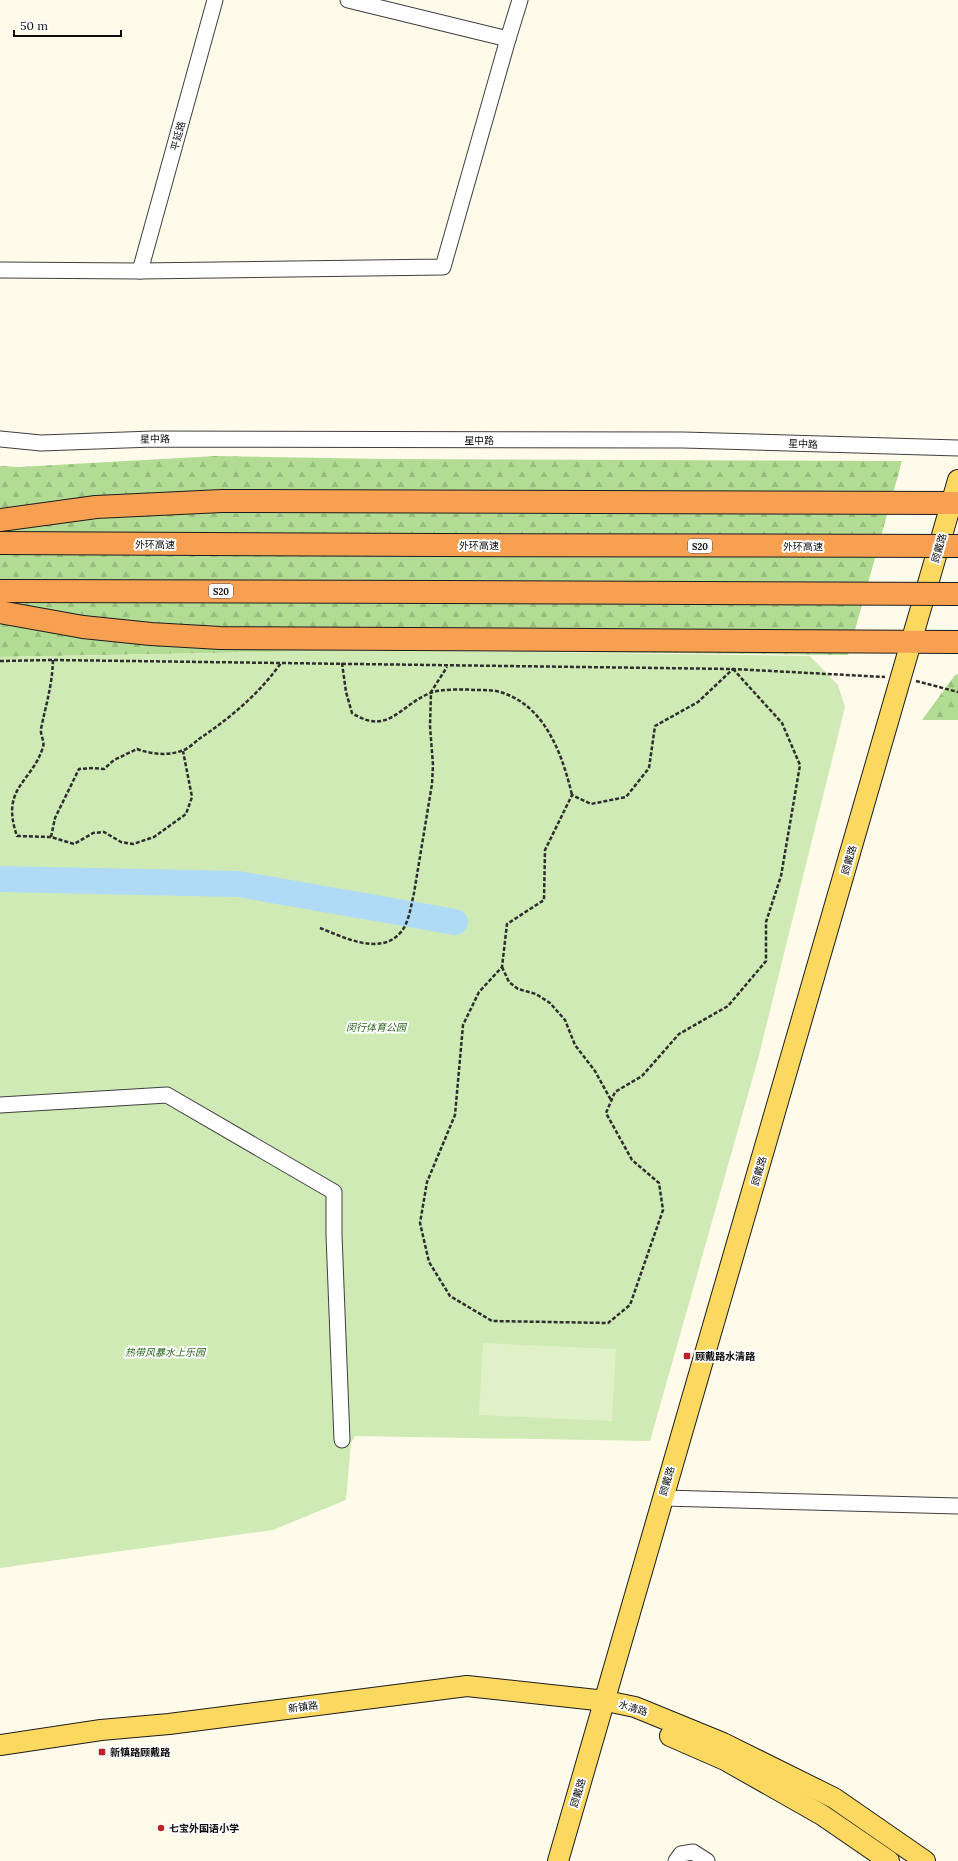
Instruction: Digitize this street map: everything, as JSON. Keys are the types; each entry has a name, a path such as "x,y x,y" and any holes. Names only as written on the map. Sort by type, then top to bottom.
{"highway":[{"path":"0,520 96,507 222,501 955,503"},
{"name":"外环高速","path":"0,543 958,546"},
{"name":"S20","path":"0,590 958,594"},
{"path":"0,612 83,627 151,634 220,638 958,642"}],"main road":[{"name":"顾戴路","path":"558,1861 606,1701 663,1498 912,642 955,503 958,480"},
{"name":"新镇路","path":"0,1745 101,1730 169,1724 467,1686 606,1701"},
{"name":"水清路","path":"606,1701 631,1720 725,1760 822,1814 889,1861"},
{"name":"水清路","path":"606,1701 635,1707 723,1743 834,1798 925,1861"}],"street":[{"name":"平延路","path":"140,271 215,0"},
{"path":"348,0 508,39"},
{"path":"0,270 140,271 443,267 520,0"},
{"name":"星中路","path":"0,439 41,443 153,439 683,440 958,448"},
{"path":"0,1105 167,1096 334,1192 334,1236 342,1440"},
{"path":"663,1498 958,1506"},
{"path":"676,1861 681,1854 693,1852 707,1861"}],"path":[{"path":"22,774 38,758 44,745 41,731 52,683 53,660"},
{"path":"0,661 281,662 447,666 733,669 902,678 958,692"},
{"path":"51,836 55,818 79,769 104,769 114,760 137,749 152,754 183,751 219,725 250,698 270,679 281,662"},
{"path":"342,663 346,692 352,713 364,720 377,722 395,716 415,701 432,692 468,689 496,691 520,701 538,716 550,734 565,767 572,795 544,850 544,900 507,924 502,967 508,982 518,989 536,994 550,1003 565,1020 575,1045 595,1071 612,1100"},
{"path":"320,928 357,942 376,945 392,941 401,932 410,910 414,893 432,784 433,765 430,726 432,692 447,666"},
{"path":"572,795 591,804 626,797 649,768 655,726 698,702 733,669"},
{"path":"502,967 479,992 463,1025 455,1115 427,1182 420,1222 429,1262 450,1296 492,1321 608,1323 630,1305 663,1210 659,1183 632,1160 606,1113 615,1092 642,1076 679,1034 728,1006 766,961 766,922 781,876 800,765 782,723 733,669"},
{"path":"10,828 17,836 51,836 74,844 93,833 104,832 121,842 133,844 154,838 171,827 186,814 192,797 183,751"}],"green space":[{"path":"216,456 388,459 902,461 848,655 377,650 0,657 0,466 19,467"},
{"name":"闵行体育公园","path":"377,650 810,656 838,685 845,707 758,1059 650,1441 355,1436 351,1443 346,1500 273,1530 0,1568 0,657"},
{"path":"958,674 958,720 922,720 955,675"},
{"path":"483,1343 616,1349 612,1421 479,1415"}],"waterway":[{"path":"0,879 238,884 455,922"}],"place":[{"name":"顾戴路水清路","path":"687,1356"},
{"name":"新镇路顾戴路","path":"102,1752"},
{"name":"七宝外国语小学","path":"161,1828"}],"park label":[{"name":"热带风暴水上乐园","path":"165,1352"}]}
